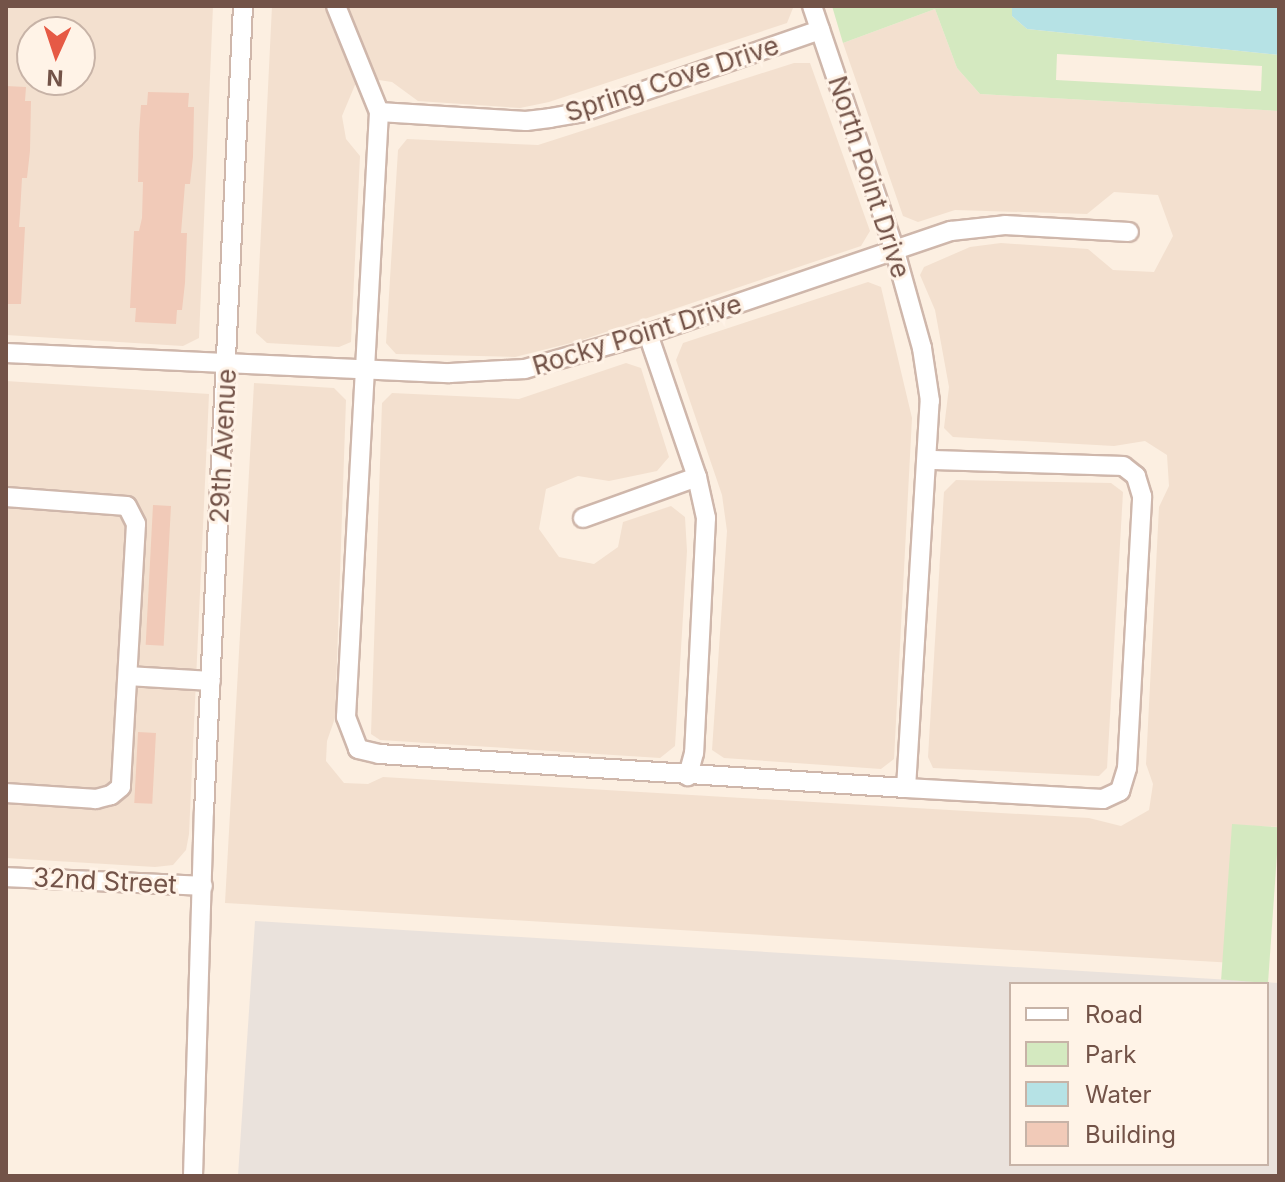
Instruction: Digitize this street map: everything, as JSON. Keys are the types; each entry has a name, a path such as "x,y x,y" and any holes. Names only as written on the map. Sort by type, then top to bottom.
{"street":[{"name":"29th Avenue","path":"193,1176 211,681 243,6"},
{"path":"336,6 379,112 346,717 358,749 379,754 688,776 1103,799 1120,791 1127,768 1142,496 1136,476 1123,466 927,460"},
{"name":"North Point Drive","path":"812,6 895,251 922,348 930,401 906,788"},
{"name":"Spring Cove Drive","path":"379,112 526,121 583,112 820,30"},
{"name":"Rocky Point Drive","path":"6,353 366,370 487,373 525,369 648,334 979,225 1129,232"},
{"path":"648,334 704,502 706,546 694,753 688,776"},
{"path":"583,518 697,477"},
{"path":"6,497 117,504 133,512 135,550 121,787 111,795 96,799 6,793"},
{"path":"128,676 211,681"},
{"name":"32nd Street","path":"6,877 203,886"}],"shaded area":[{"path":"6,6 213,6 199,338 183,346 6,335"},
{"path":"272,6 793,8 787,23 549,102 520,108 418,101 392,82 372,79 355,85 342,116 346,139 360,156 351,342 339,347 267,343 256,333"},
{"path":"935,9 957,68 980,94 1279,111 1279,827 1232,825 1234,963 225,903 254,383 334,388 346,400 335,718 327,741 326,761 344,783 368,784 383,777 1089,818 1121,826 1149,810 1153,784 1146,764 1159,507 1169,486 1167,455 1145,441 1114,446 953,437 944,428 949,387 935,310 920,275 924,267 970,247 1001,243 1088,249 1113,270 1154,272 1173,236 1158,195 1114,192 1087,214 955,210 918,222 903,216 843,43"},
{"path":"794,63 810,63 870,231 861,246 579,341 515,357 396,354 386,343 398,150 407,139 538,145"},
{"path":"868,282 881,287 912,418 894,759 881,769 724,758 712,750 727,531 722,495 676,360 683,343"},
{"path":"626,363 641,368 669,457 657,471 609,481 578,476 546,489 539,529 559,557 594,564 618,547 623,522 671,506 685,517 687,551 675,746 660,758 380,740 371,734 382,403 392,393 519,399"},
{"path":"6,381 209,394 189,834 186,850 173,865 155,867 6,858"},
{"path":"956,480 1111,483 1123,492 1107,768 1099,776 933,768 928,757 944,492"},
{"path":"255,921 1262,982 1009,982 1009,1166 1269,1166 1269,982 1279,983 1279,1176 238,1176"}],"green space":[{"path":"832,6 1012,6 1012,16 1027,29 1279,55 1279,111 980,94 957,68 935,9 843,43","holes":["1057,54 1262,66 1261,91 1056,80"]},
{"path":"1232,824 1279,827 1268,982 1221,980"}],"water":[{"path":"1012,6 1279,6 1279,55 1027,29 1012,16"}],"building":[{"path":"6,86 16,86 16,96 25,96 25,101 31,101 30,151 27,178 22,178 19,227 25,227 21,304 6,304"},
{"path":"148,92 189,93 188,107 194,107 193,157 190,184 185,184 181,233 187,233 185,283 182,310 177,310 176,324 135,322 136,308 130,308 134,231 139,231 142,218 143,182 138,182 141,105 147,105"},
{"path":"153,505 171,506 164,646 146,645"},
{"path":"138,732 156,733 152,804 134,803"}]}
